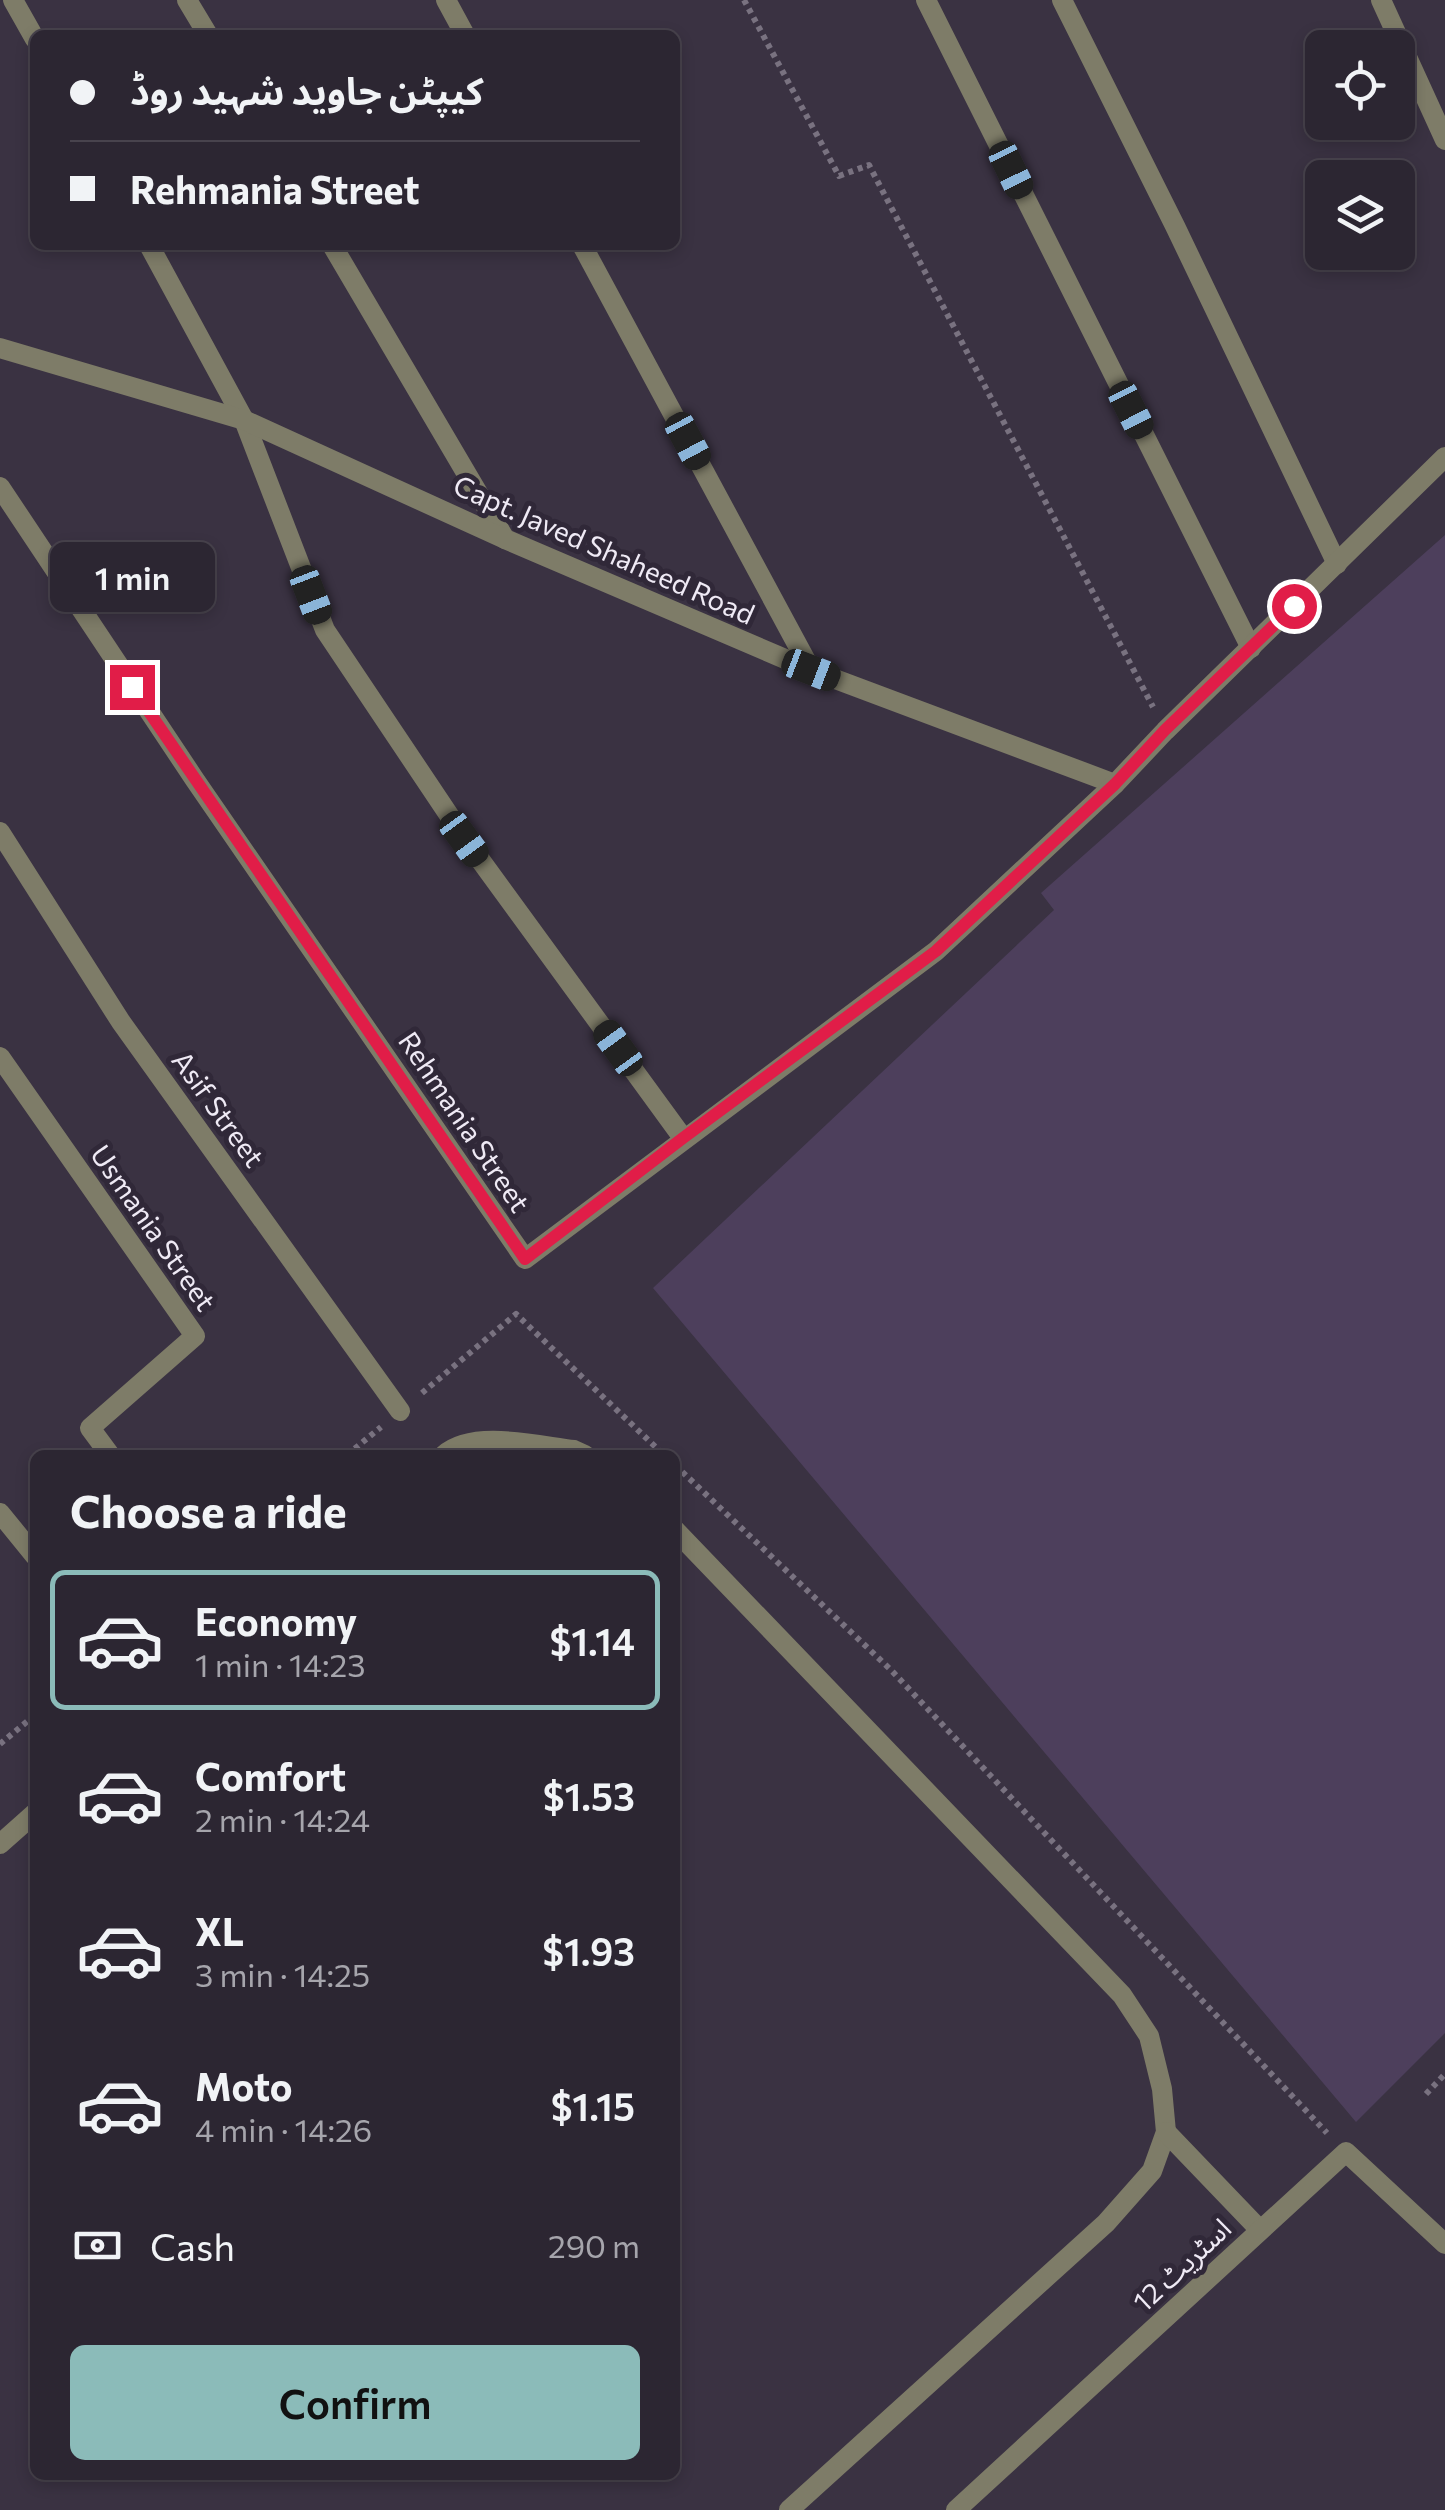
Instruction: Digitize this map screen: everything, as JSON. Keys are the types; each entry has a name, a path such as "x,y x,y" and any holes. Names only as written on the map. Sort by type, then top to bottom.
{"street":[{"path":"13,0 30,30"},
{"path":"187,0 205,30"},
{"path":"446,0 462,30"},
{"path":"926,0 1251,648"},
{"path":"1062,0 1176,226 1337,564"},
{"path":"1381,0 1445,140"},
{"path":"152,250 244,420 325,630 464,839 683,1138"},
{"path":"335,250 505,539"},
{"path":"585,250 811,670"},
{"name":"Capt. Javed Shaheed Road","path":"0,348 244,420 505,539 811,670 1115,784"},
{"path":"1115,784 1165,730 1445,457"},
{"name":"Rehmania Street","path":"0,487 194,780 525,1259 936,951 1115,784"},
{"name":"Asif Street","path":"0,832 122,1022 400,1411"},
{"name":"Usmania Street","path":"0,1058 196,1336 90,1428 106,1450"},
{"path":"450,1450 482,1440 574,1450"},
{"path":"0,1513 30,1550"},
{"path":"680,1535 1122,1995 1150,2036 1162,2089 1166,2132 1152,2171 1106,2223 790,2510"},
{"path":"0,1844 30,1817"},
{"path":"1166,2132 1260,2230"},
{"path":"1346,2152 1445,2244"},
{"name":"اسٹریٹ 12","path":"956,2510 1346,2152"}],"path":[{"path":"744,0 839,176 869,166 1165,730"},
{"path":"354,1450 516,1314 659,1450"},
{"path":"680,1470 891,1670 1346,2152"},
{"path":"0,1744 30,1719"},
{"path":"1426,2094 1445,2074"}],"shaded area":[{"path":"1445,535 1445,2033 1356,2122 653,1288 1054,910 1041,893"}],"route":[{"path":"132,687 525,1259 936,951 1115,784 1165,730 1294,606"}]}
